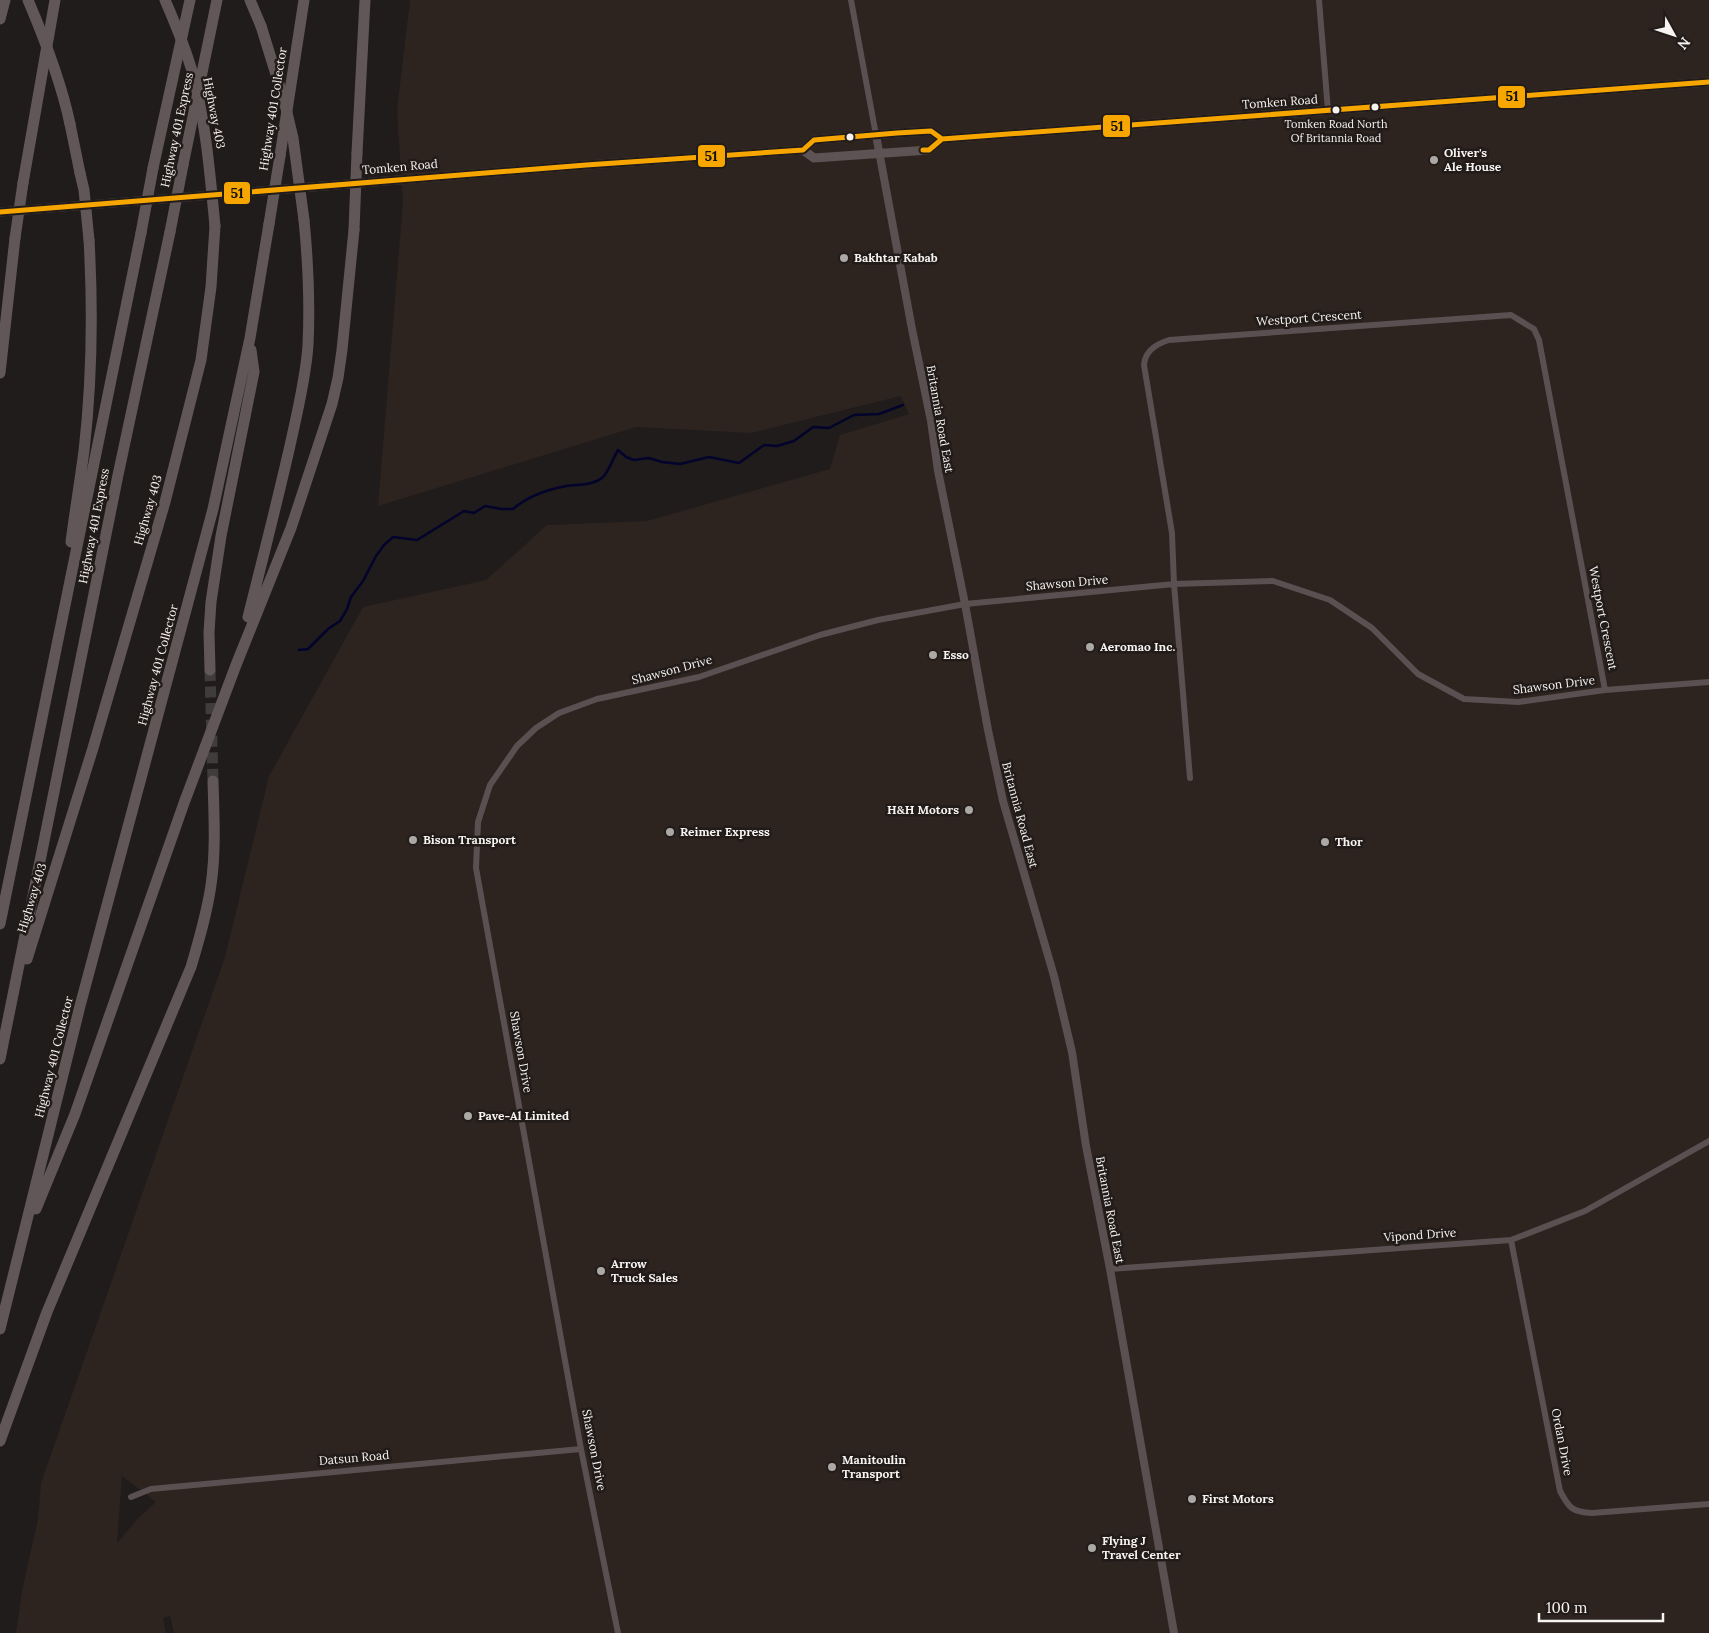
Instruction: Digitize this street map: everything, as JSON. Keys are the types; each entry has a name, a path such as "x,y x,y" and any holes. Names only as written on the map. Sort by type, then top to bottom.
{"highway":[{"path":"0,19 5,0"},
{"path":"28,0 64,98 70,124 84,190 92,299 84,449 56,651"},
{"path":"0,373 23,183 49,28 56,0"},
{"name":"Highway 403","path":"8,1018 93,748 165,502 201,360 211,287 215,226 206,142 192,71 165,0"},
{"name":"Highway 401 Express","path":"0,924 190,0"},
{"name":"Highway 401 Express","path":"0,1059 118,475 217,0"},
{"path":"236,665 295,425 308,347 308,268 304,220 293,138 284,100 261,26 250,0"},
{"name":"Highway 401 Collector","path":"0,1329 80,1006 213,509 250,338 304,0"},
{"path":"22,1243 75,1114 184,803 290,528 332,404 342,350 354,230 365,0"},
{"path":"210,670 210,602 221,536 254,372 250,338"},
{"path":"0,1441 47,1312 191,967 203,928 211,885 215,845 214,781"}],"main road":[{"name":"Tomken Road","path":"803,150 814,158 879,154 930,150 942,139 1709,82"},
{"name":"Tomken Road","path":"0,212 595,164 803,150 814,140 876,135 931,131 942,139"}],"street":[{"name":"Britannia Road East","path":"851,0 931,421 938,472 988,730 1003,801 1054,976 1072,1052 1086,1146 1110,1269 1174,1633"},
{"path":"1319,0 1328,111"},
{"name":"Westport Crescent","path":"1190,778 1174,584 1172,533 1144,365 1153,347 1169,340 1511,315 1534,329 1539,340 1605,690"},
{"name":"Shawson Drive","path":"618,1633 581,1448 476,868 478,822 490,785 517,746 536,728 559,712 597,699 699,677 820,634 878,620 965,604 1174,584 1272,581 1330,600 1372,628 1418,674 1464,699 1518,702 1605,690 1709,682"},
{"name":"Vipond Drive","path":"1110,1269 1511,1240 1585,1211 1709,1141"},
{"name":"Ordan Drive","path":"1511,1240 1560,1491 1567,1505 1578,1512 1592,1513 1709,1504"},
{"name":"Datsun Road","path":"131,1497 152,1489 581,1448"}],"shaded area":[{"path":"410,0 1709,0 1709,1633 174,1633 170,1616 163,1618 166,1633 16,1633 22,1591 38,1519 41,1483 225,957 269,776 363,607 486,580 547,525 647,521 830,469 840,435 909,414 901,396 751,433 636,427 378,506 403,202 397,111","holes":["122,1476 156,1502 139,1517 117,1543"]}],"waterway":[{"path":"299,650 308,649 328,629 340,621 351,597 363,581 376,556 393,537 417,540 464,511 474,513 485,506 513,509 525,500 544,492 566,486 595,482 605,475 618,450 626,457 634,460 649,458 680,464 709,457 739,463 764,445 777,446 794,441 813,427 829,428 854,415 879,414 903,405"}],"tunnel":[{"path":"210,670 213,781"}],"transit line":[{"name":"51","path":"923,150 929,150 942,139 1709,82"},
{"name":"51","path":"0,212 586,165 803,150 814,140 897,133 931,131 942,139"}],"place":[{"name":"Tomken Road North Of Britannia Road","path":"1336,110"},
{"name":"Oliver's Ale House","path":"1434,160"},
{"name":"Bakhtar Kabab","path":"844,258"},
{"name":"Aeromao Inc.","path":"1090,647"},
{"name":"Esso","path":"933,655"},
{"name":"H&H Motors","path":"969,810"},
{"name":"Reimer Express","path":"670,832"},
{"name":"Bison Transport","path":"413,840"},
{"name":"Thor","path":"1325,842"},
{"name":"Pave-Al Limited","path":"468,1116"},
{"name":"Arrow Truck Sales","path":"601,1271"},
{"name":"Manitoulin Transport","path":"832,1467"},
{"name":"First Motors","path":"1192,1499"},
{"name":"Flying J Travel Center","path":"1092,1548"}]}
